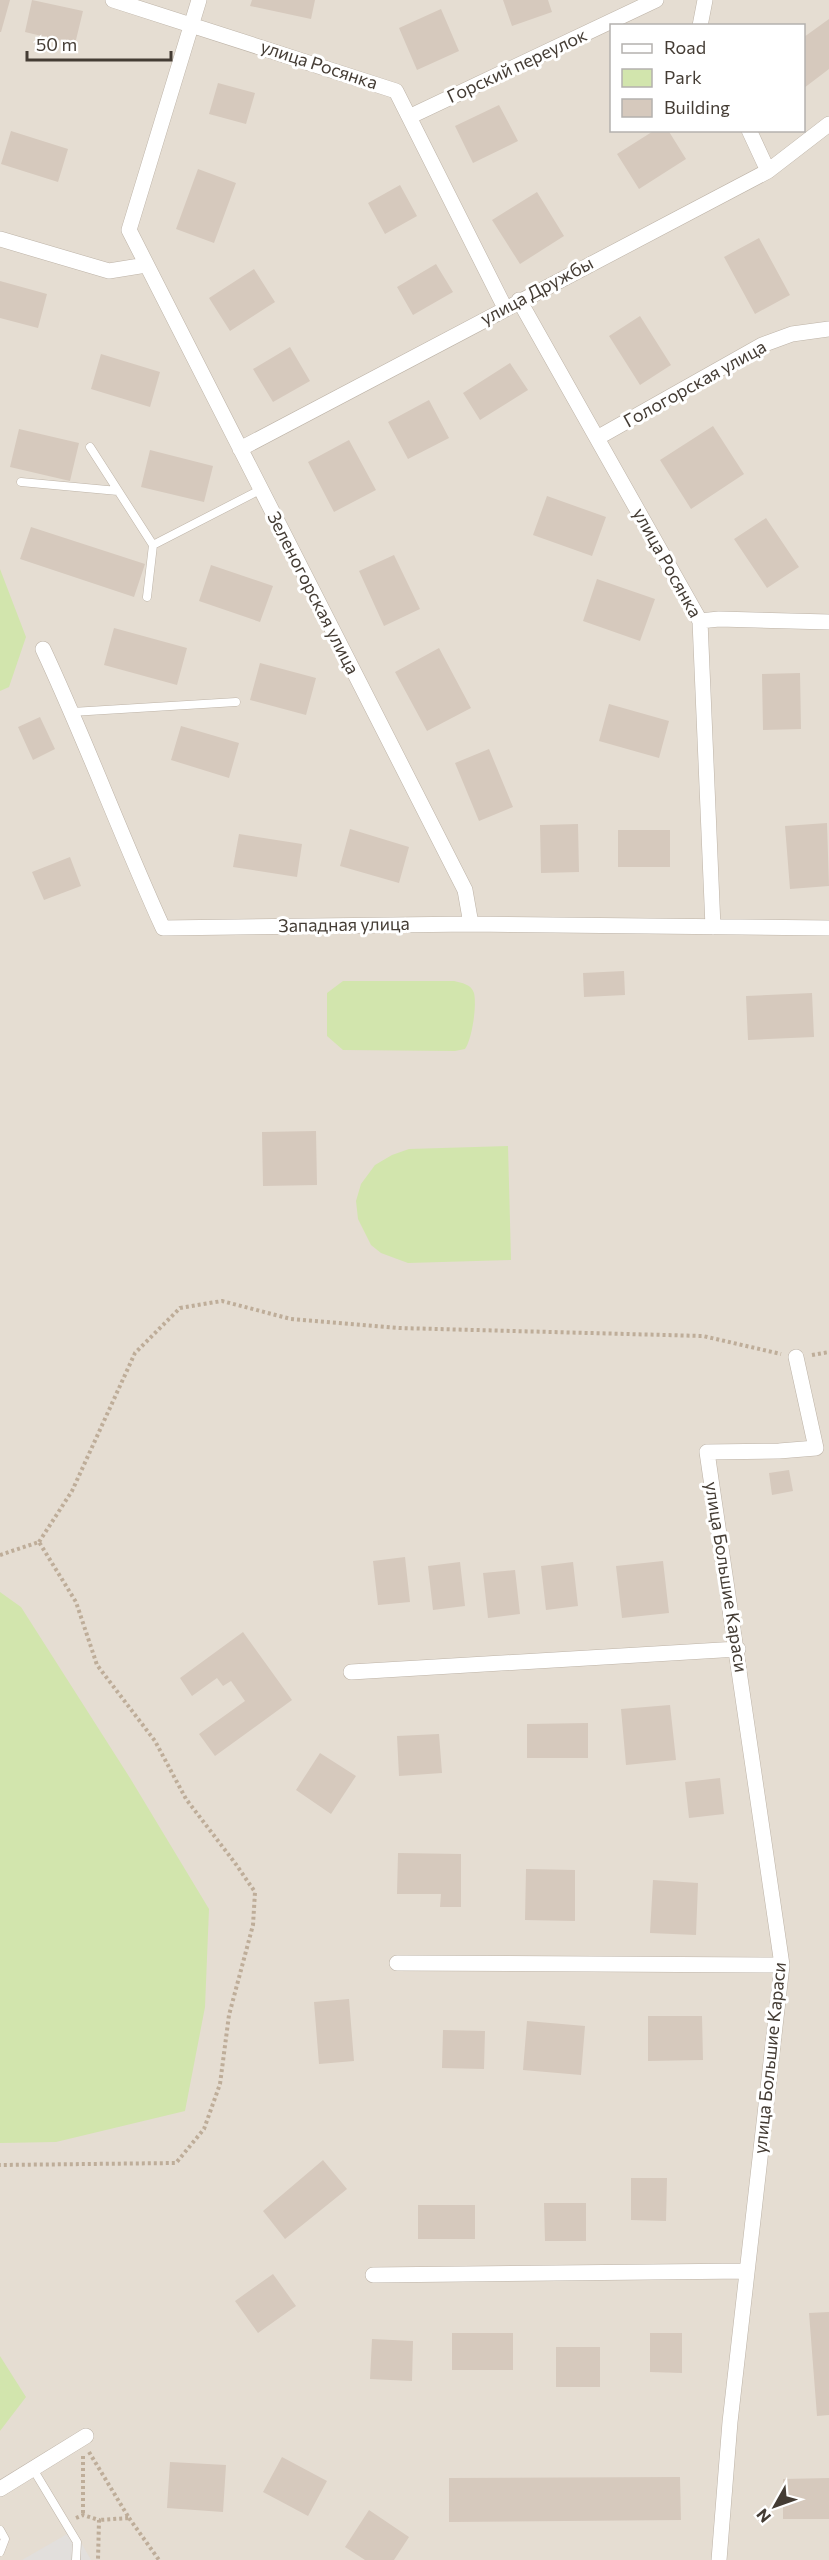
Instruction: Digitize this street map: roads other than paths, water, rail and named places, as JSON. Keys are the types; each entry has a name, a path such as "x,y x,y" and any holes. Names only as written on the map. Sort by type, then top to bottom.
{"street":[{"name":"улица Росянка","path":"113,0 191,23 396,91 411,116 505,308"},
{"name":"Зеленогорская улица","path":"199,0 129,230 465,891 471,924"},
{"name":"Горский переулок","path":"411,116 656,0"},
{"path":"700,24 705,0"},
{"name":"улица Дружбы","path":"240,449 519,300 768,171 829,124"},
{"path":"750,132 768,171"},
{"path":"0,239 109,271 146,265"},
{"name":"улица Росянка","path":"519,300 700,621 713,927"},
{"name":"Гологорская улица","path":"597,438 762,345 792,334 829,329"},
{"path":"700,621 719,619 829,622"},
{"name":"Западная улица","path":"43,649 72,712 118,828 163,928 471,924 829,928"},
{"name":"улица Большие Караси","path":"719,2560 730,2422 782,1965 738,1649 707,1452 816,1448 796,1357"},
{"path":"351,1672 738,1649"},
{"path":"397,1962 782,1965"},
{"path":"373,2275 747,2271"},
{"path":"0,2489 84,2441"}],"lane":[{"path":"90,447 153,545 147,597"},
{"path":"21,482 118,491"},
{"path":"153,545 260,490"},
{"path":"72,712 236,702"},
{"path":"33,2469 77,2542 76,2560"},
{"path":"0,2530 5,2539 0,2552"}]}
